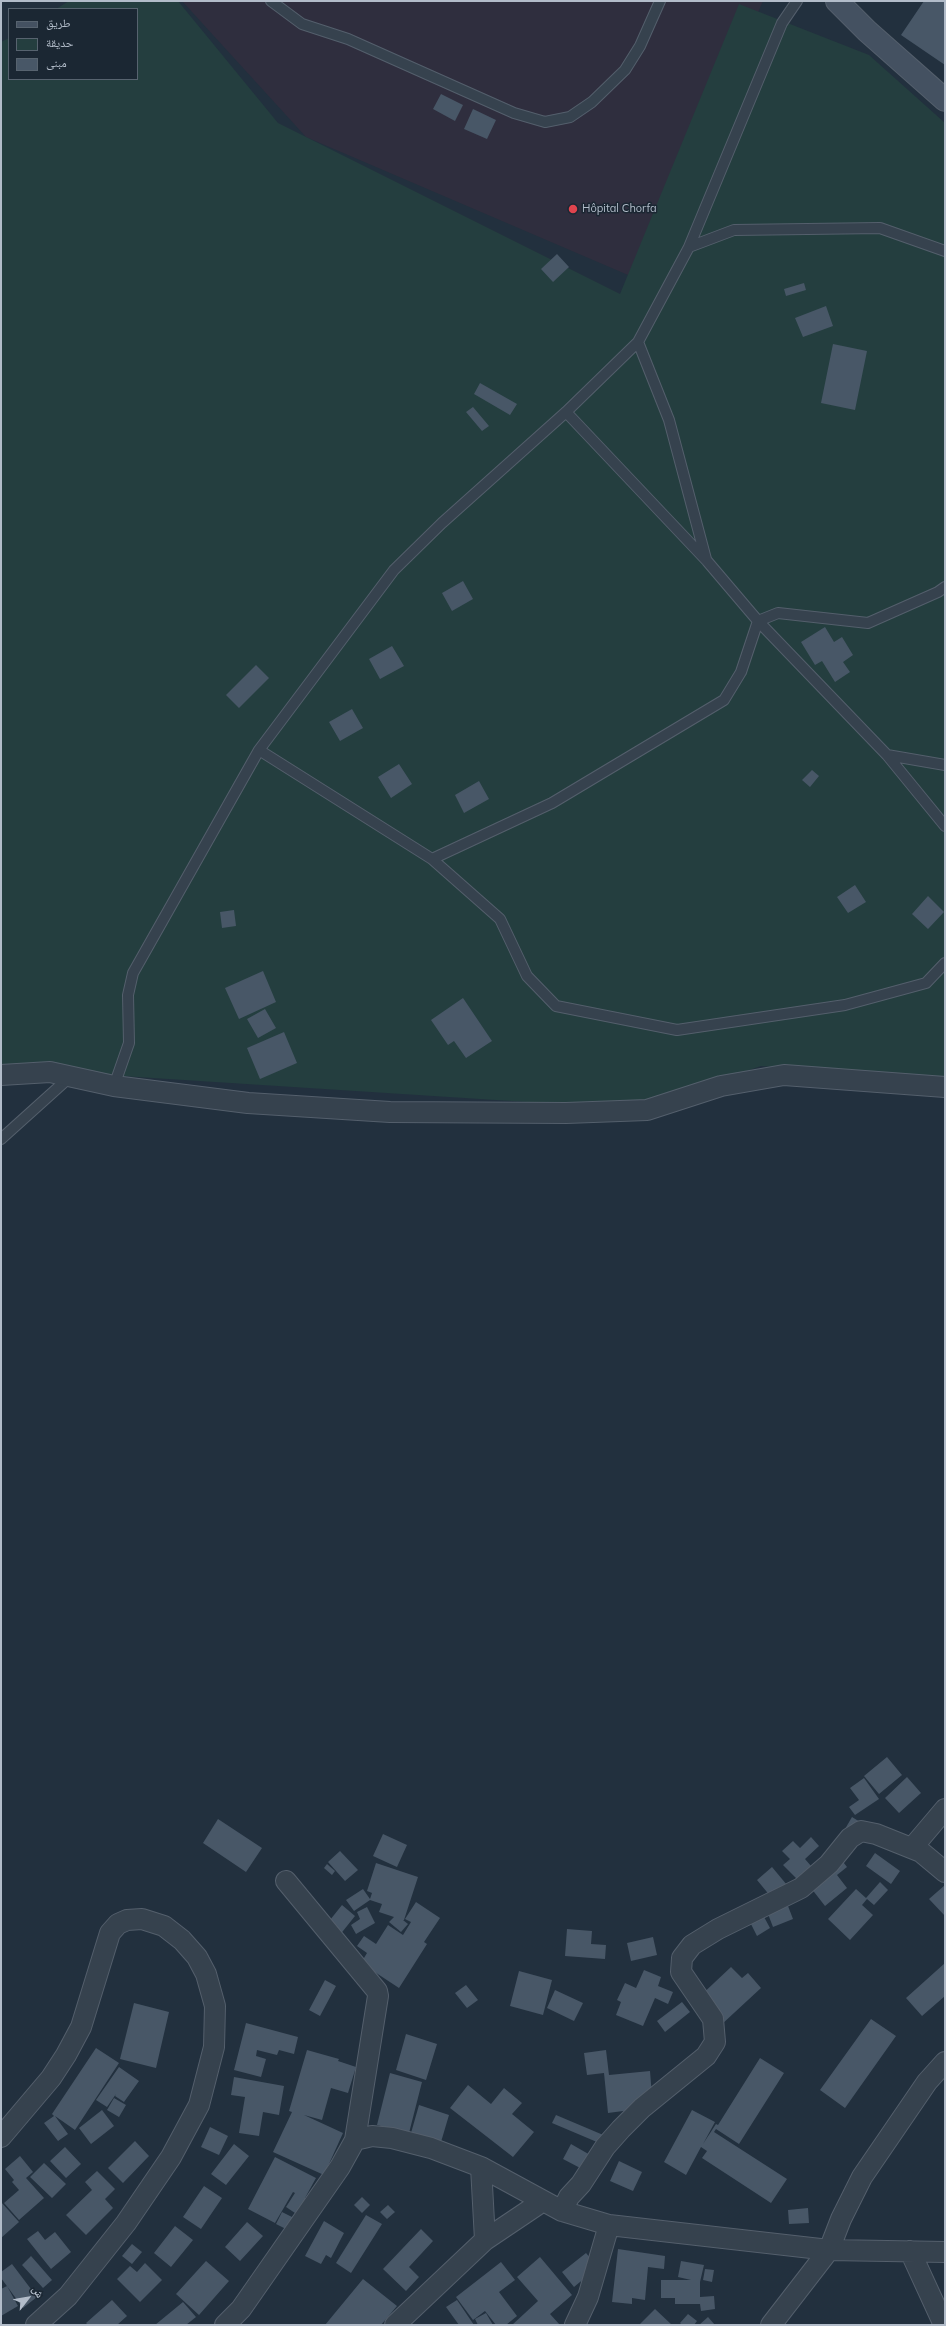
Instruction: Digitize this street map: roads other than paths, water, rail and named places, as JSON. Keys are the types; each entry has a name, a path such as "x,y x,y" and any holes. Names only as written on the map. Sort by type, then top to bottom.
{"main road":[{"path":"837,1 867,31 945,100"}],"street":[{"path":"1,1075 30,1072 70,1076 114,1086 248,1103 390,1112 544,1113 647,1110 721,1086 784,1075 945,1087"},
{"path":"912,1848 945,1809"},
{"path":"562,2211 569,2197 581,2184 605,2147 621,2129 642,2108 706,2056 715,2042 713,2019 681,1972 682,1958 692,1945 718,1929 801,1888 829,1864 850,1838 860,1831 876,1834 921,1852 945,1872"},
{"path":"225,2325 241,2309 340,2168 355,2140 378,1996 377,1991 286,1881"},
{"path":"1,2138 51,2078 66,2056 81,2026 110,1933 118,1924 127,1920 142,1919 164,1926 182,1940 197,1957 206,1974 215,2006 214,2047 199,2105 171,2157 126,2223 68,2296 36,2325"},
{"path":"771,2325 829,2250 841,2219 862,2177 927,2082 945,2062"},
{"path":"355,2140 372,2136 392,2138 431,2148 481,2167 562,2211 609,2225 829,2250 945,2252"},
{"path":"481,2167 485,2240"},
{"path":"395,2325 485,2240 543,2200"},
{"path":"575,2325 588,2297 609,2225"},
{"path":"910,2251 944,2325"}],"lane":[{"path":"271,1 302,24 348,39 514,113 545,122 570,117 592,102 625,70 640,46 660,1"},
{"path":"114,1086 129,1042 128,995 133,973 259,750 394,570 442,523 566,412 638,342 689,247 782,23 796,1"},
{"path":"689,247 734,230 880,228 945,251"},
{"path":"638,342 669,420 707,561"},
{"path":"566,412 707,561 758,621 887,755 945,826"},
{"path":"432,859 552,803 724,700 741,672 758,621 778,613 868,623 938,592 945,587"},
{"path":"259,750 432,859 500,919 527,976 556,1006 677,1030 845,1005 926,983 945,963"},
{"path":"887,755 945,765"},
{"path":"1,1139 70,1076"}],"place":[{"name":"Hôpital Chorfa","path":"573,209"}]}
